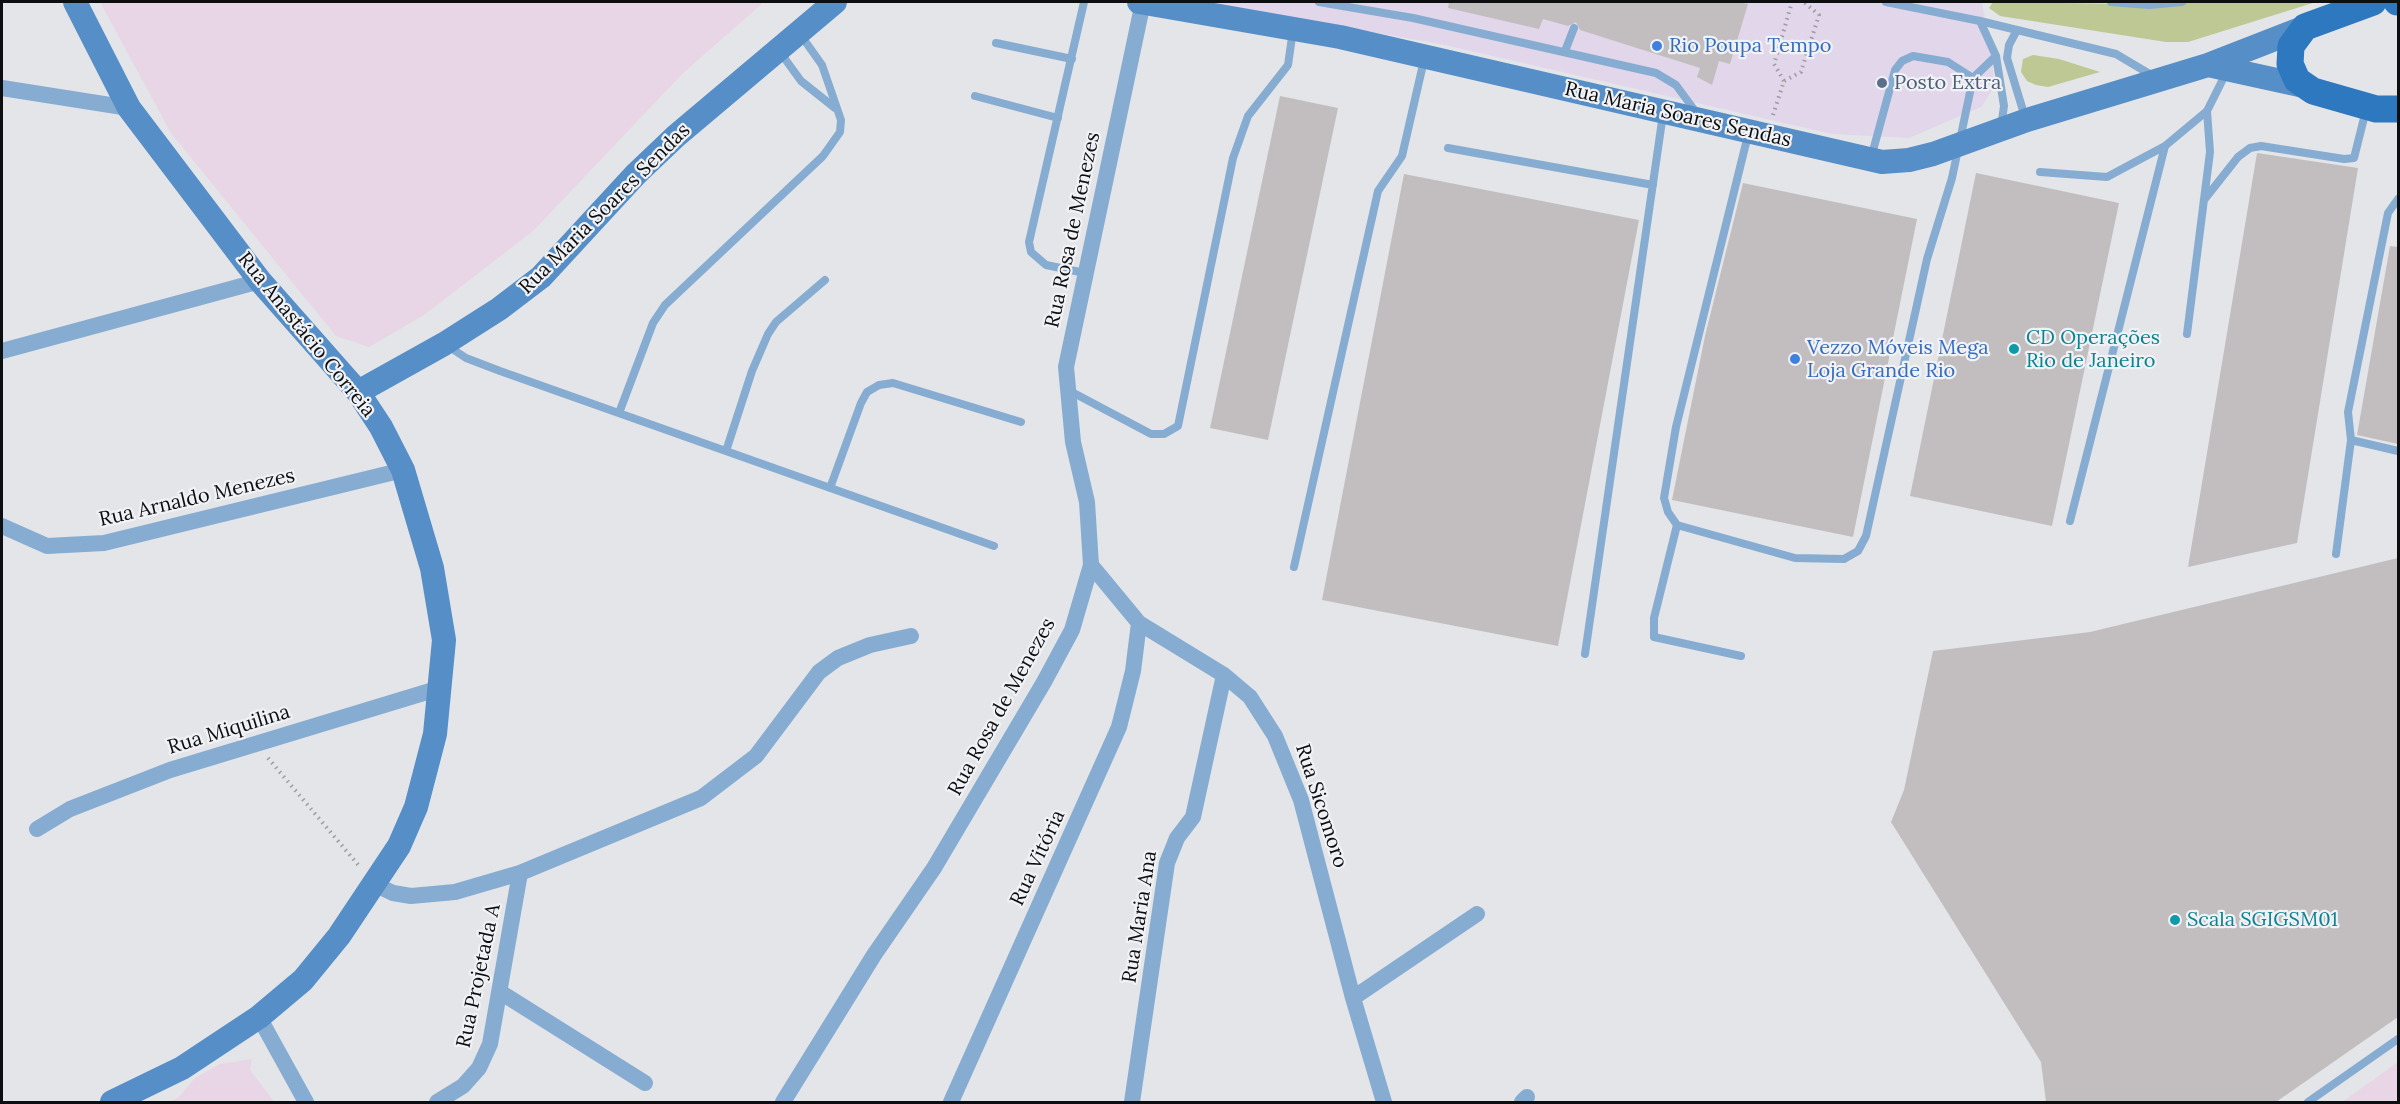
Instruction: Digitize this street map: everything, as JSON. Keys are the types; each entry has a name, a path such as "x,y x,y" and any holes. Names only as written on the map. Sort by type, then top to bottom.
{"main road":[{"name":"Rua Anastácio Correia","path":"75,2 129,108 260,281 358,392 381,427 403,470 434,578 444,640 435,734 416,807 399,846 376,885 303,980 259,1017 182,1068 112,1102"},
{"name":"Rua Maria Soares Sendas","path":"358,392 444,344 499,309 541,277 636,174 676,136 835,2"},
{"name":"Rua Maria Soares Sendas","path":"1141,2 1293,29 1425,56 1871,160 1909,160 2027,120 2159,80 2218,67 2303,28"},
{"path":"2371,2 2303,28 2293,40 2289,57 2294,75 2304,86 2385,109"},
{"name":"Rua Maria Soares Sendas","path":"2218,67 2304,86"}],"street":[{"name":"Rua Rosa de Menezes","path":"783,1102 874,955 934,868 1044,682 1072,630 1091,565 1087,502 1073,442 1066,367 1141,2"},
{"path":"2,88 129,108"},
{"path":"2,351 260,281"},
{"name":"Rua Arnaldo Menezes","path":"2,526 47,546 104,543 403,470"},
{"name":"Rua Sicomoro","path":"1091,565 1139,623 1224,675 1250,697 1275,736 1301,800 1353,998 1384,1102"},
{"name":"Rua Vitória","path":"951,1102 1119,727 1133,671 1139,623"},
{"path":"376,885 393,893 411,896 455,892 520,873 701,798 756,756 819,672 838,658 870,645 911,636"},
{"name":"Rua Maria Ana","path":"1132,1102 1167,863 1177,838 1193,817 1224,675"},
{"name":"Rua Miquilina","path":"37,829 70,809 170,770 440,688"},
{"name":"Rua Projetada A","path":"437,1102 463,1086 479,1068 490,1044 520,873"},
{"path":"1353,998 1478,914"},
{"path":"500,992 645,1083"},
{"path":"259,1017 306,1102"}],"lane":[{"path":"1084,2 1029,242 1031,252 1046,265 1085,273"},
{"path":"1319,2 1413,18 1656,73 1676,85 1702,120"},
{"path":"1886,2 1980,21 2116,54 2159,80"},
{"path":"2111,2 2149,5 2182,2"},
{"path":"1980,21 1996,57 2004,106 2000,129"},
{"path":"1565,51 1574,28"},
{"path":"1068,390 1151,434 1164,434 1178,426 1233,158 1248,116 1288,64 1293,29"},
{"path":"2017,30 2009,45 2007,58 2027,120"},
{"path":"619,413 640,354 659,314 683,286 834,143 840,132 841,120 822,65 798,32"},
{"path":"996,43 1072,59"},
{"path":"778,49 801,81 835,108"},
{"path":"1294,567 1378,190 1402,156 1425,56"},
{"path":"1871,160 1895,70 1902,60 1914,56 1948,62 1973,78"},
{"path":"1758,133 1676,427 1664,498 1668,512 1677,525 1795,558 1844,559 1858,551 1866,536 1928,259 1952,178 1973,78 1996,57"},
{"path":"2187,334 2210,152 2207,111 2218,67"},
{"path":"975,96 1058,118"},
{"path":"2204,200 2238,157 2250,148 2261,146 2344,159 2354,158 2385,109"},
{"path":"1585,654 1663,110"},
{"path":"2040,172 2107,177 2165,146 2207,111"},
{"path":"2070,520 2165,146"},
{"path":"1448,148 1653,185"},
{"path":"2336,554 2351,440 2348,412 2388,213 2398,199"},
{"path":"726,451 752,371 768,334 776,322 825,280"},
{"path":"444,344 466,358 994,546"},
{"path":"830,488 861,403 867,392 879,385 893,383 1021,422"},
{"path":"2351,440 2398,451"},
{"path":"1677,525 1654,618 1654,637 1741,656"},
{"path":"2308,1102 2398,1039"}],"path":[{"path":"1784,81 1774,64 1792,2"},
{"path":"1758,133 1784,81 1801,72 1819,15 1804,2"},
{"path":"256,744 376,885"}],"shaded area":[{"path":"100,2 764,2 683,73 533,231 424,315 369,347 336,336 171,133"},
{"path":"1206,2 1982,2 1993,65 1993,89 1981,107 1909,138 1832,134 1445,45"},
{"path":"252,1059 250,1070 274,1102 169,1102 179,1097 195,1078 220,1064"},
{"path":"2398,1062 2398,1102 2342,1102"}],"green space":[{"path":"1993,2 2126,4 2316,2 2188,42 2166,42 2000,16 1989,8"},
{"path":"2033,55 2059,59 2100,72 2048,87 2036,85 2027,81 2021,72 2023,59"}],"building":[{"name":"Rio Poupa Tempo","path":"1449,2 1738,2 1748,4 1730,64 1719,61 1712,85 1697,77 1700,68 1580,30 1576,22 1568,26 1543,19 1539,29 1448,8"},
{"path":"1280,96 1338,108 1268,440 1210,428"},
{"path":"2257,153 2358,168 2297,543 2188,567"},
{"name":"CD Operações Rio de Janeiro","path":"1976,173 2119,203 2052,526 1910,496"},
{"path":"1404,174 1639,220 1558,646 1322,600"},
{"name":"Vezzo Móveis Mega Loja Grande Rio","path":"1743,183 1917,219 1853,537 1672,500 1705,336"},
{"path":"2390,246 2398,247 2398,444 2357,435"},
{"name":"Scala SGIGSM01","path":"2398,558 2398,1017 2276,1102 2046,1102 2041,1062 1891,822 1904,790 1933,651 2090,632"}],"place":[{"name":"Rio Poupa Tempo","path":"1657,46"},
{"name":"Posto Extra","path":"1882,83"},
{"name":"CD Operações Rio de Janeiro","path":"2014,349"},
{"name":"Vezzo Móveis Mega Loja Grande Rio","path":"1795,359"},
{"name":"Scala SGIGSM01","path":"2175,920"}]}
